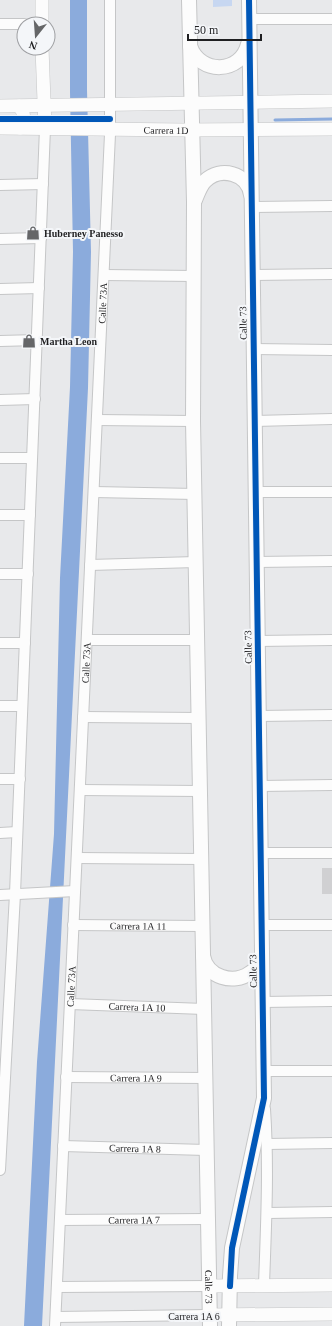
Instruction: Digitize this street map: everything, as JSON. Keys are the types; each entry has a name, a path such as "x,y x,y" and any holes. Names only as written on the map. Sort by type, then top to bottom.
{"main road":[{"name":"Calle 73","path":"189,0 194,202 193,421 210,1317"},
{"name":"Calle 73","path":"229,1317 232,1248 264,1098 249,0"},
{"path":"189,44 199,61 213,67 222,68 232,65 240,59 246,51 249,42"},
{"path":"194,202 201,185 205,181 214,175 224,173 234,175 244,180 250,189 252,203"},
{"path":"203,954 204,962 217,975 234,979 251,973 258,967 262,959"}],"street":[{"path":"42,0 42,16"},
{"name":"Calle 73A","path":"56,1318 73,925 72,891 77,858 110,130 110,0"},
{"path":"249,19 332,19"},
{"path":"0,24 16,24"},
{"path":"0,1170 19,894 17,832 45,128 42,56"},
{"path":"0,106 332,101"},
{"path":"19,106 23,112 24,119 20,128"},
{"name":"Carrera 1D","path":"0,128 45,128 60,130 332,129"},
{"path":"0,185 43,184"},
{"path":"252,203 332,206"},
{"path":"0,239 41,238"},
{"path":"253,275 332,274"},
{"path":"104,275 194,276"},
{"path":"0,289 39,288"},
{"path":"0,341 37,340"},
{"path":"254,349 332,350"},
{"path":"0,400 34,399"},
{"path":"255,421 332,419"},
{"path":"97,420 193,421"},
{"path":"0,458 32,458"},
{"path":"94,492 195,494"},
{"path":"256,492 332,492"},
{"path":"0,515 30,515"},
{"path":"257,562 332,561"},
{"path":"90,565 196,562"},
{"path":"0,574 28,574"},
{"path":"87,640 197,640"},
{"path":"258,641 332,640"},
{"path":"0,643 25,643"},
{"path":"0,706 22,706"},
{"path":"259,716 332,715"},
{"path":"83,717 199,718"},
{"path":"0,779 20,779"},
{"path":"260,786 332,785"},
{"path":"80,790 200,791"},
{"path":"0,832 17,832"},
{"path":"261,853 332,853"},
{"path":"77,858 201,859"},
{"path":"0,894 72,891"},
{"name":"Carrera 1A 11","path":"73,925 202,926"},
{"path":"262,925 332,925"},
{"path":"263,1002 332,1001"},
{"name":"Carrera 1A 10","path":"70,1004 204,1009"},
{"path":"264,1070 332,1071"},
{"name":"Carrera 1A 9","path":"66,1077 205,1078"},
{"name":"Calle 73","path":"264,1098 267,1144 268,1213 264,1285"},
{"path":"267,1144 332,1143"},
{"name":"Carrera 1A 8","path":"63,1146 206,1150"},
{"path":"268,1213 332,1212"},
{"name":"Carrera 1A 7","path":"60,1220 208,1219"},
{"path":"57,1290 209,1289 264,1285 332,1285"},
{"name":"Carrera 1A 6","path":"56,1318 229,1317 332,1314"}],"shaded area":[{"path":"213,0 232,0 232,6 213,7"}],"water":[{"path":"70,0 87,0 87,90 91,252 88,388 42,1326 24,1326 37,1062 54,834 60,578 70,387 73,252"}],"building":[{"path":"322,868 332,868 332,894 322,894"}],"waterway":[{"path":"275,120 332,119"}],"cycle path":[{"path":"230,1286 232,1248 264,1098 249,0"},
{"path":"0,119 110,119"}],"place":[{"name":"Huberney Panesso","path":"33,233"},
{"name":"Martha Leon","path":"29,341"}]}
